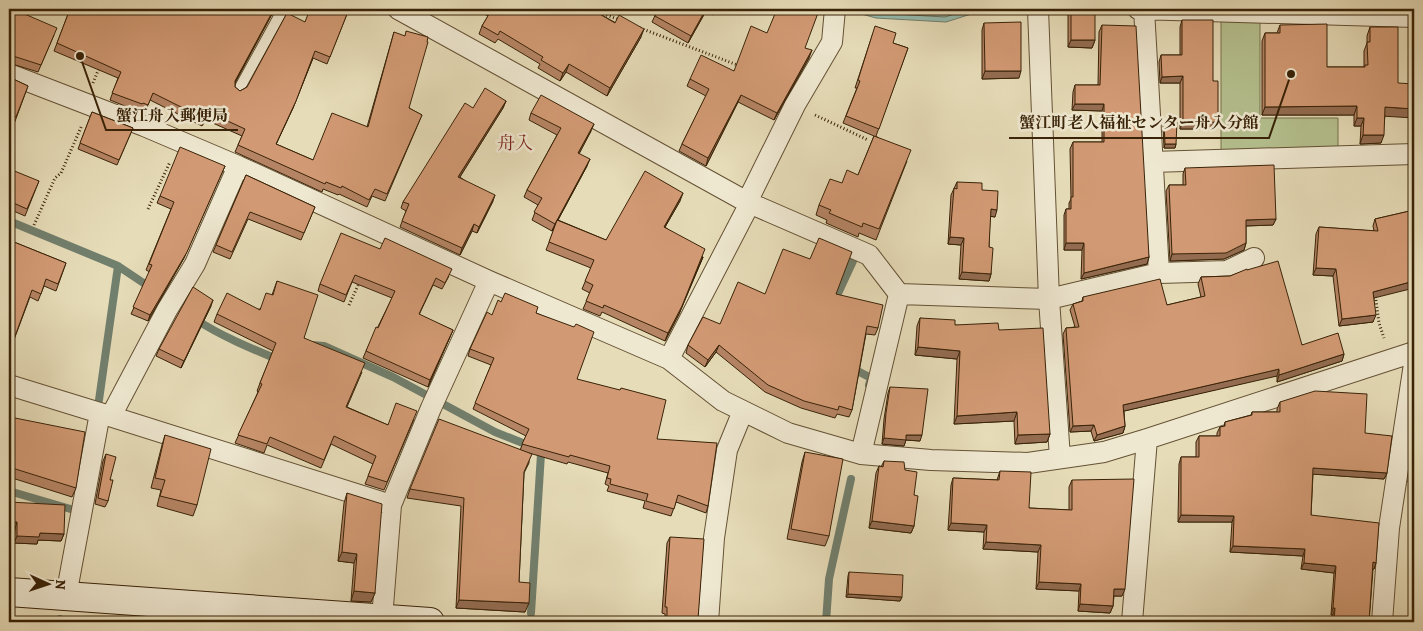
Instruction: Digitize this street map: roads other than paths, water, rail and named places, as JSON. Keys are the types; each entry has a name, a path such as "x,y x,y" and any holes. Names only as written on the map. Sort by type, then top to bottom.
{"main road":[{"path":"9,592 276,617 382,618 430,622"}],"street":[{"path":"398,9 749,202 870,255 899,294 862,454"},
{"path":"1038,9 1049,299 1060,458"},
{"path":"1138,9 1412,14"},
{"path":"1144,9 1159,273"},
{"path":"669,359 749,202 795,104 832,42 835,11"},
{"path":"9,74 180,141 238,166 489,281 669,359 723,401 788,433 862,454 931,460 1028,463 1104,452 1414,352"},
{"path":"1152,162 1414,154"},
{"path":"66,596 105,414 195,264 238,166"},
{"path":"899,294 1049,299 1159,273 1226,271 1254,258"},
{"path":"382,618 391,505 435,399 489,281"},
{"path":"1382,622 1389,528 1414,364"},
{"path":"9,385 391,505"},
{"path":"708,622 714,538 726,450 743,411"},
{"path":"1132,622 1147,439"}],"lane":[{"path":"238,91 283,9"}],"water":[{"path":"844,9 987,9 946,22 876,18"}],"waterway":[{"path":"9,221 118,266 151,288"},
{"path":"834,302 853,261"},
{"path":"99,400 118,266"},
{"path":"195,319 225,336 279,360"},
{"path":"312,345 324,346 393,377 495,432 538,449 541,454 531,613"},
{"path":"850,367 871,378 869,385"},
{"path":"826,622 829,579 851,479"},
{"path":"9,491 74,510"}],"place":[{"name":"蟹江舟入郵便局","path":"80,56"},
{"name":"蟹江町老人福祉センター舟入分館","path":"1291,74"}],"district":[{"name":"舟入","path":"515,143"}]}
